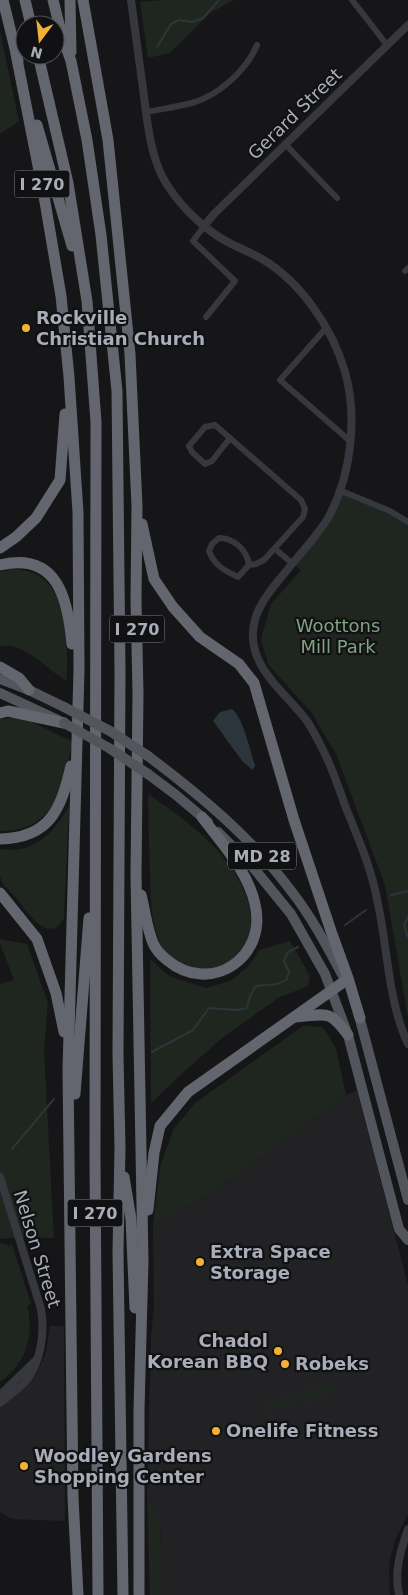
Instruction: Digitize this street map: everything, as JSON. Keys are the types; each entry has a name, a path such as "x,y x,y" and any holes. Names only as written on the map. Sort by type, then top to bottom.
{"highway":[{"name":"I 270","path":"3,0 15,50"},
{"path":"25,0 29,15"},
{"name":"I 270","path":"53,0 71,62 87,140 101,235 117,391 120,672 118,1055 120,1148 118,1252 124,1595"},
{"path":"70,0 71,62"},
{"name":"I 270","path":"83,0 108,140 130,354 137,506 136,600 138,693 136,875 143,1261 138,1410 139,1595"},
{"name":"I 270","path":"18,65 44,196 61,296 69,377 78,512 78,689 68,1056 68,1194 73,1498 78,1595"},
{"path":"19,65 87,301"},
{"name":"I 270","path":"40,65 68,183 87,301 96,422 95,1168 98,1595"},
{"path":"0,548 36,518 60,480 69,377"},
{"path":"137,506 154,579 169,602 200,637 239,664 254,683 294,820 360,1018"},
{"path":"0,565 14,562 32,564 46,572 61,589 69,615 78,689"},
{"path":"0,667 18,678 29,690"},
{"path":"0,713 8,711 64,723"},
{"path":"0,839 14,839 33,832 44,826 57,812 65,794 77,740"},
{"path":"136,875 153,943 161,955 169,962 190,973 202,974 225,970 244,957 250,949 257,926 255,903 244,875 202,817"},
{"path":"68,1194 96,832"},
{"path":"0,893 37,940 56,993 68,1056"},
{"path":"143,1261 154,1153 160,1126 188,1092 345,981"},
{"path":"294,1018 320,1014 328,1015 336,1020 348,1035"},
{"path":"120,1148 132,1219 138,1410"}],"main road":[{"name":"MD 28","path":"0,679 29,690 64,707 110,731 148,756 193,790 242,835 297,899 326,945 345,981 360,1018 408,1200"},
{"name":"MD 28","path":"0,693 46,713 109,748 176,795 202,817 252,866 290,914 333,991 348,1035 408,1240"}],"street":[{"path":"131,0 153,152 163,178 181,205 192,216 221,238 263,260 283,274 311,303 339,354 347,380 352,414 345,473 339,490 325,522 262,601 255,618 253,633 255,652 266,674 307,722 325,753 366,858 379,906 396,1011 408,1044"},
{"path":"352,0 387,45"},
{"name":"Gerard Street","path":"205,225 285,144 408,25"},
{"path":"146,112 192,103 214,93 248,62 257,45"},
{"path":"285,144 337,198"},
{"path":"205,225 192,241 235,281 206,317"},
{"path":"326,328 280,380 350,441"},
{"path":"230,438 212,461 205,464 192,452 189,446 205,427 215,425 230,438 301,500 305,509 303,517 275,549 264,560 256,564 249,564 238,576 225,571 215,561 209,551 212,544 220,538 228,538 239,545 248,557 249,564"},
{"path":"339,490 390,511 408,522"},
{"path":"275,549 292,563"},
{"name":"Nelson Street","path":"0,1177 41,1309 43,1324 42,1339 33,1370 23,1383 0,1403"},
{"path":"0,1395 36,1360"},
{"path":"398,1595 397,1570 400,1553 408,1529"}],"shaded area":[{"path":"232,709 240,719 246,735 255,765 253,770 243,762 213,721 220,712"},
{"path":"357,1090 408,1285 408,1514 396,1538 391,1555 389,1568 390,1595 162,1595 160,1517 147,1495 151,1335 154,1309 153,1226 212,1193 346,1095"},
{"path":"50,1326 64,1326 65,1521 12,1519 0,1512 0,1407 27,1385 38,1370 46,1352"}],"green space":[{"path":"161,0 234,0 210,13 170,53 148,58 140,2"},
{"path":"0,31 19,121 0,134"},
{"name":"Woottons Mill Park","path":"339,490 408,522 408,1018 385,885 336,754 311,712 268,664 261,639 271,604 301,570 292,563 325,522"},
{"path":"10,569 30,572 44,580 55,592 65,626 67,681 28,653 10,646 0,646 0,572"},
{"path":"14,718 30,721 73,742 60,790 45,815 34,823 19,829 0,831 0,719"},
{"path":"148,794 213,845 239,880 248,903 251,926 248,938 242,949 225,964 203,969 191,967 180,963 170,956 159,941 152,907"},
{"path":"69,806 64,918 58,926 52,929 45,928 31,917 2,882 0,876 0,849 12,850 33,845 49,833"},
{"path":"0,939 27,944 48,1003 44,1051 54,1238 19,1237 0,1239 0,984 14,980"},
{"path":"290,941 310,976 308,986 278,998 221,1039 151,1103 150,959 169,976 206,988 230,981 248,967 259,950"},
{"path":"303,1026 323,1027 336,1048 346,1095 212,1193 153,1226 160,1167 173,1130 195,1103"},
{"path":"0,1242 9,1246 12,1244 31,1304 27,1306 30,1328 26,1349 16,1367 0,1382"},
{"path":"332,1380 335,1381 337,1396 334,1392 314,1397 314,1403 306,1405 304,1400 269,1409 270,1414 265,1412 265,1398 267,1396 271,1401 302,1393 301,1388 311,1386 313,1390 333,1385"},
{"path":"147,1495 160,1517 162,1595 150,1595"}],"waterway":[{"path":"157,47 171,24 179,20 192,22 203,18 219,0"},
{"path":"391,895 408,891"},
{"path":"345,925 366,910"},
{"path":"408,917 404,925 408,937"},
{"path":"152,1052 193,1030 209,1008 237,1010 247,1008 250,996 256,986 278,984 287,979 289,972 284,961 288,952 298,947"},
{"path":"12,1149 54,1099"}],"place":[{"name":"Rockville Christian Church","path":"26,328"},
{"name":"Extra Space Storage","path":"200,1262"},
{"name":"Chadol Korean BBQ","path":"278,1351"},
{"name":"Robeks","path":"285,1364"},
{"name":"Onelife Fitness","path":"216,1431"},
{"name":"Woodley Gardens Shopping Center","path":"24,1466"}]}
